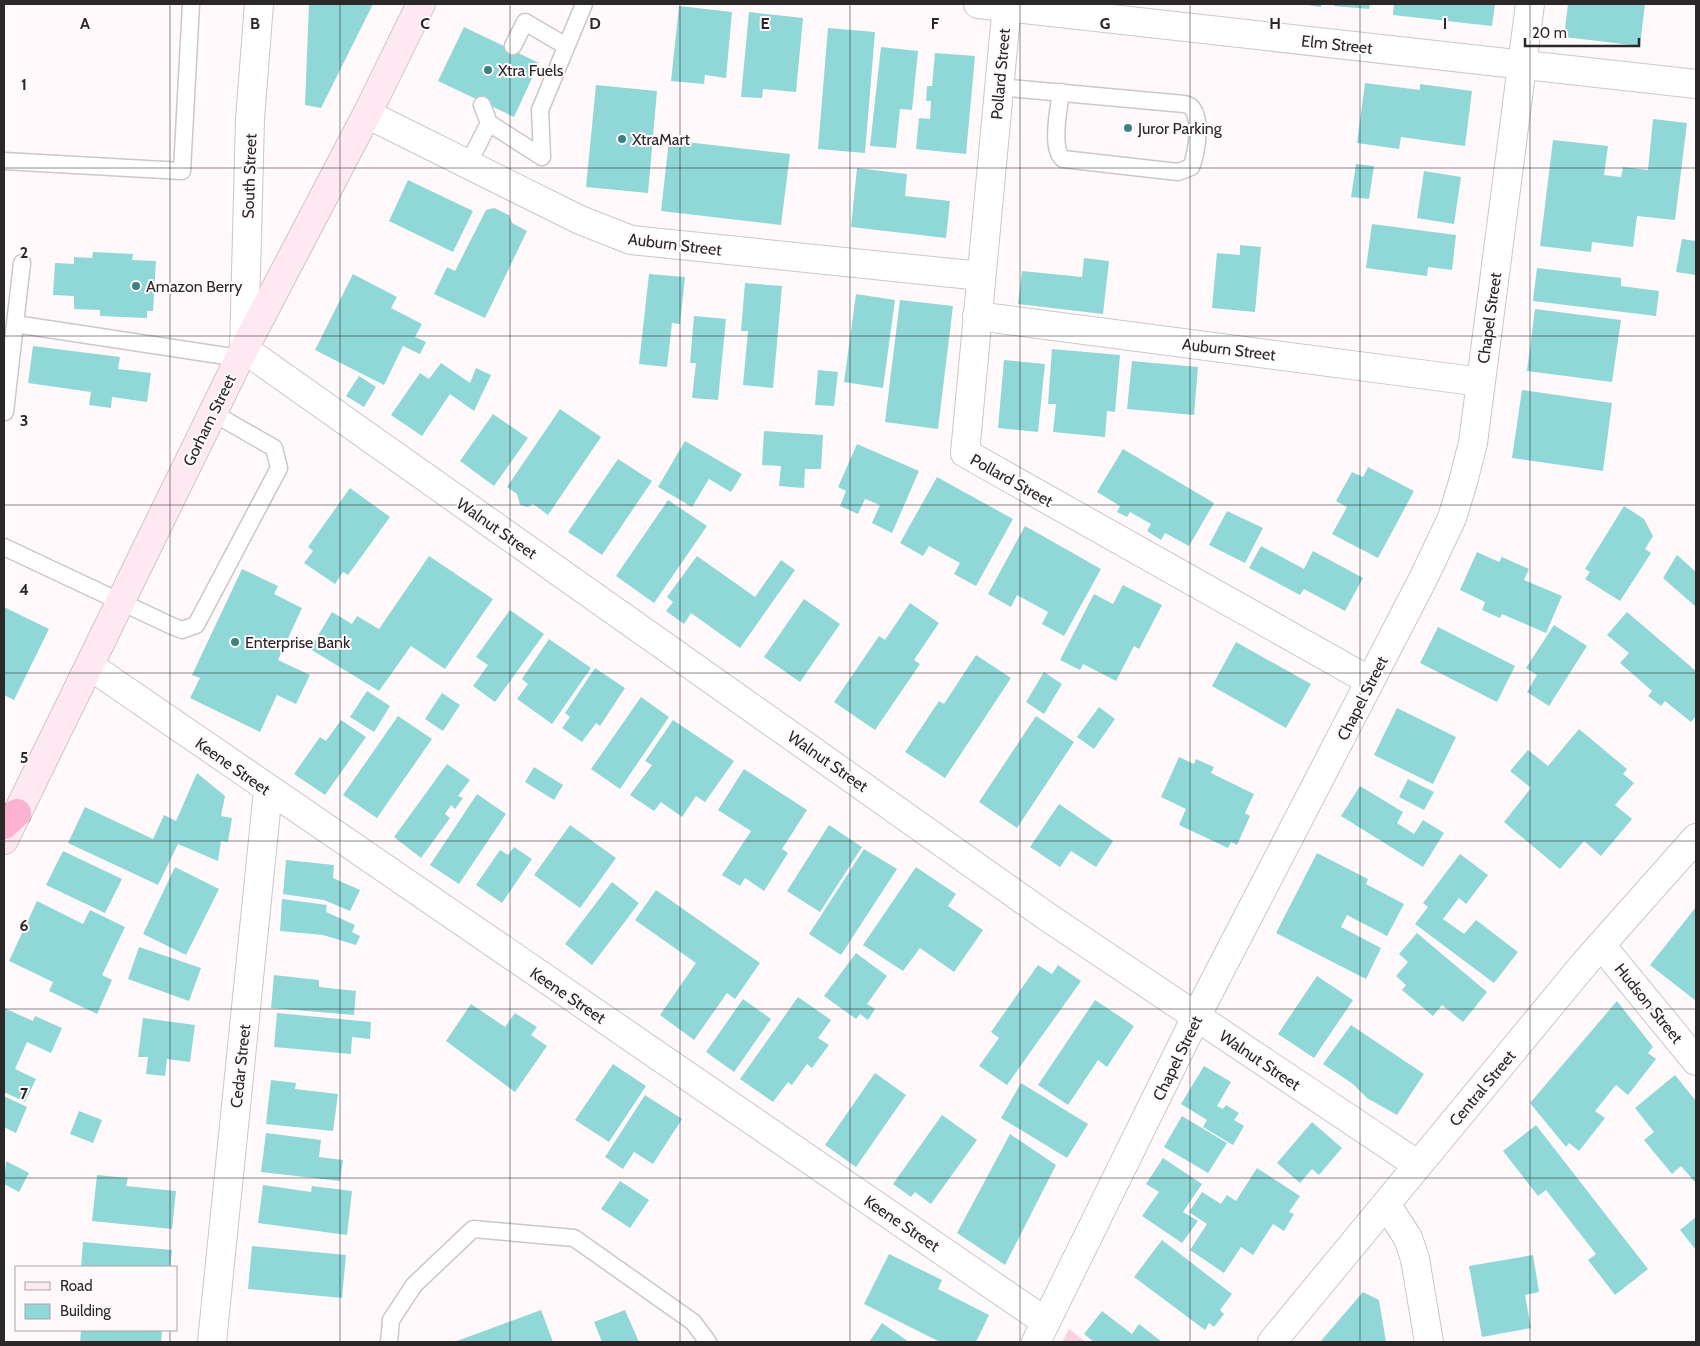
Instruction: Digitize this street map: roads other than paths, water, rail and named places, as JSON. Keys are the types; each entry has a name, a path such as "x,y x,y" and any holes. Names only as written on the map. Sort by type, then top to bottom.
{"main road":[{"name":"Gorham Street","path":"4,840 8,815 90,666 242,353 367,114 422,4"}],"street":[{"name":"South Street","path":"242,353 250,119 259,4"},
{"name":"Elm Street","path":"978,4 1696,84"},
{"name":"Chapel Street","path":"1041,1332 1196,1018 1452,518 1472,443 1530,4"},
{"name":"Pollard Street","path":"1006,6 965,453 1370,681"},
{"name":"Auburn Street","path":"367,114 580,220 632,240 981,276"},
{"name":"Auburn Street","path":"977,316 1481,382"},
{"name":"Walnut Street","path":"242,353 1049,918 1418,1165"},
{"name":"Keene Street","path":"90,666 1041,1332"},
{"name":"Cedar Street","path":"212,1342 268,791"},
{"name":"Central Street","path":"1272,1342 1601,945 1696,838"},
{"name":"Hudson Street","path":"1601,945 1696,1061"},
{"path":"1386,1204 1408,1238 1416,1259 1429,1342"}],"lane":[{"path":"4,160 182,171 192,4"},
{"path":"482,105 490,123 542,157 540,110 584,4"},
{"path":"513,46 525,22 566,46"},
{"path":"998,87 1061,92 1190,105 1198,119 1194,159 1191,167 1178,172 1063,159 1059,156 1055,145 1061,92"},
{"path":"468,164 490,123"},
{"path":"5,412 22,263"},
{"path":"14,324 242,353"},
{"path":"4,547 182,630 196,625 260,508 279,468 274,448 213,413"},
{"path":"389,1342 391,1320 414,1285 473,1229 574,1238 693,1322 708,1342"}],"place":[{"name":"Xtra Fuels","path":"488,70"},
{"name":"Juror Parking","path":"1128,128"},
{"name":"XtraMart","path":"622,139"},
{"name":"Amazon Berry","path":"136,286"},
{"name":"Enterprise Bank","path":"235,642"}]}
